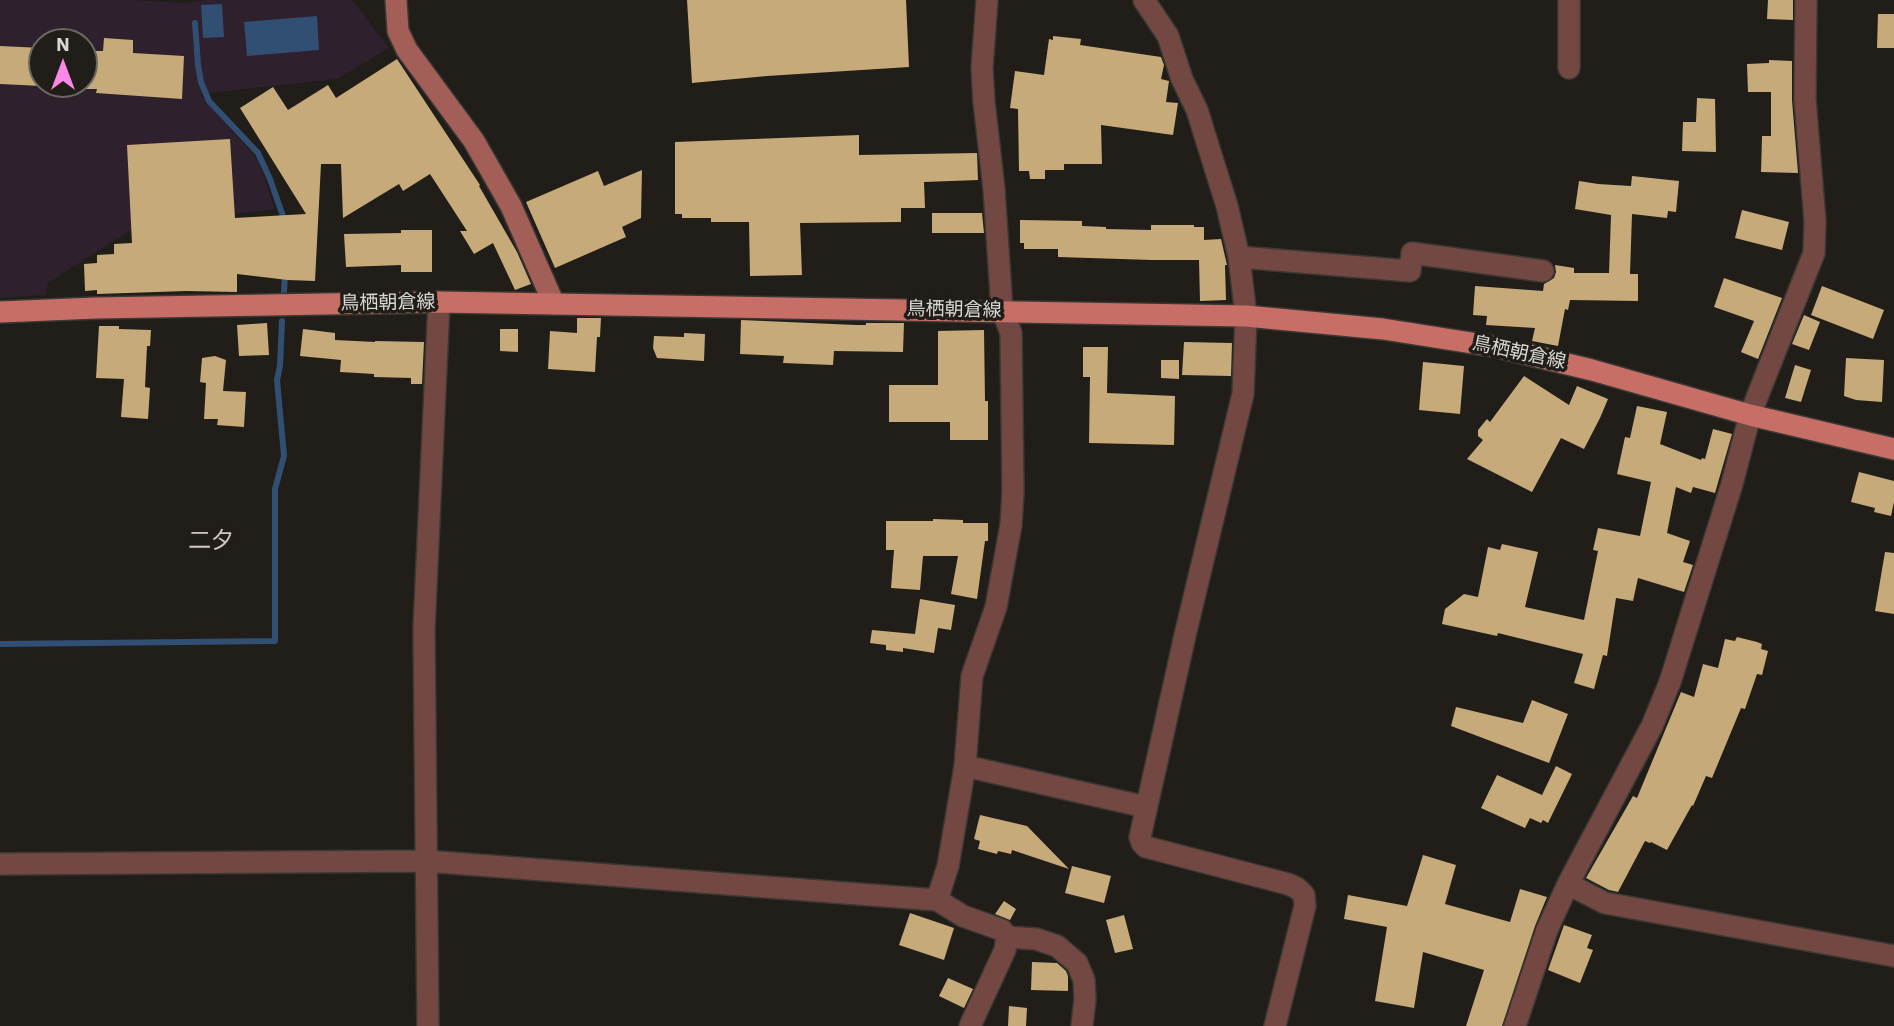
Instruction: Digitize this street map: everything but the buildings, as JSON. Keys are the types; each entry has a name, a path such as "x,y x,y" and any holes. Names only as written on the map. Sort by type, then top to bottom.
{"main road":[{"name":"鳥栖朝倉線","path":"0,313 109,308 439,302 1246,316 1383,329 1497,347 1592,370 1750,415 1894,449"}],"street":[{"path":"396,0 398,31 407,50 474,141 511,206 554,304"},
{"path":"937,900 948,866 965,766 972,676 996,607 1011,525 1013,492 1011,333 1002,310 982,68 987,0"},
{"path":"1144,0 1168,36 1182,79 1197,110 1227,206 1239,257 1246,316 1243,394 1140,837 1146,847 1288,884 1304,895 1305,906 1275,1026"},
{"path":"1569,0 1569,68"},
{"path":"1515,1026 1548,930 1568,884 1652,726 1670,682 1732,484 1750,415 1814,253 1815,220 1805,99 1806,0"},
{"path":"1239,257 1410,271 1412,253 1543,271"},
{"path":"428,1026 424,629 439,302"},
{"path":"965,766 1146,807"},
{"path":"0,864 425,862 937,900 963,916 1002,930 1007,937 1005,950 970,1026"},
{"path":"1568,884 1605,903 1894,956"},
{"path":"1007,937 1047,942 1057,946 1077,963 1084,980 1082,1026"}],"shaded area":[{"path":"0,0 135,0 185,3 206,0 352,0 389,48 337,79 200,94 258,160 275,209 137,226 48,283 46,295 0,298"}],"water":[{"path":"222,4 224,37 203,38 201,5"},
{"path":"317,16 319,50 247,56 244,22"}],"waterway":[{"path":"195,23 201,82 209,101 258,153 285,222"},
{"path":"284,292 285,274"},
{"path":"0,644 275,641 275,489 284,456 277,380 282,321"}],"district":[{"name":"二夕","path":"211,541"}]}
